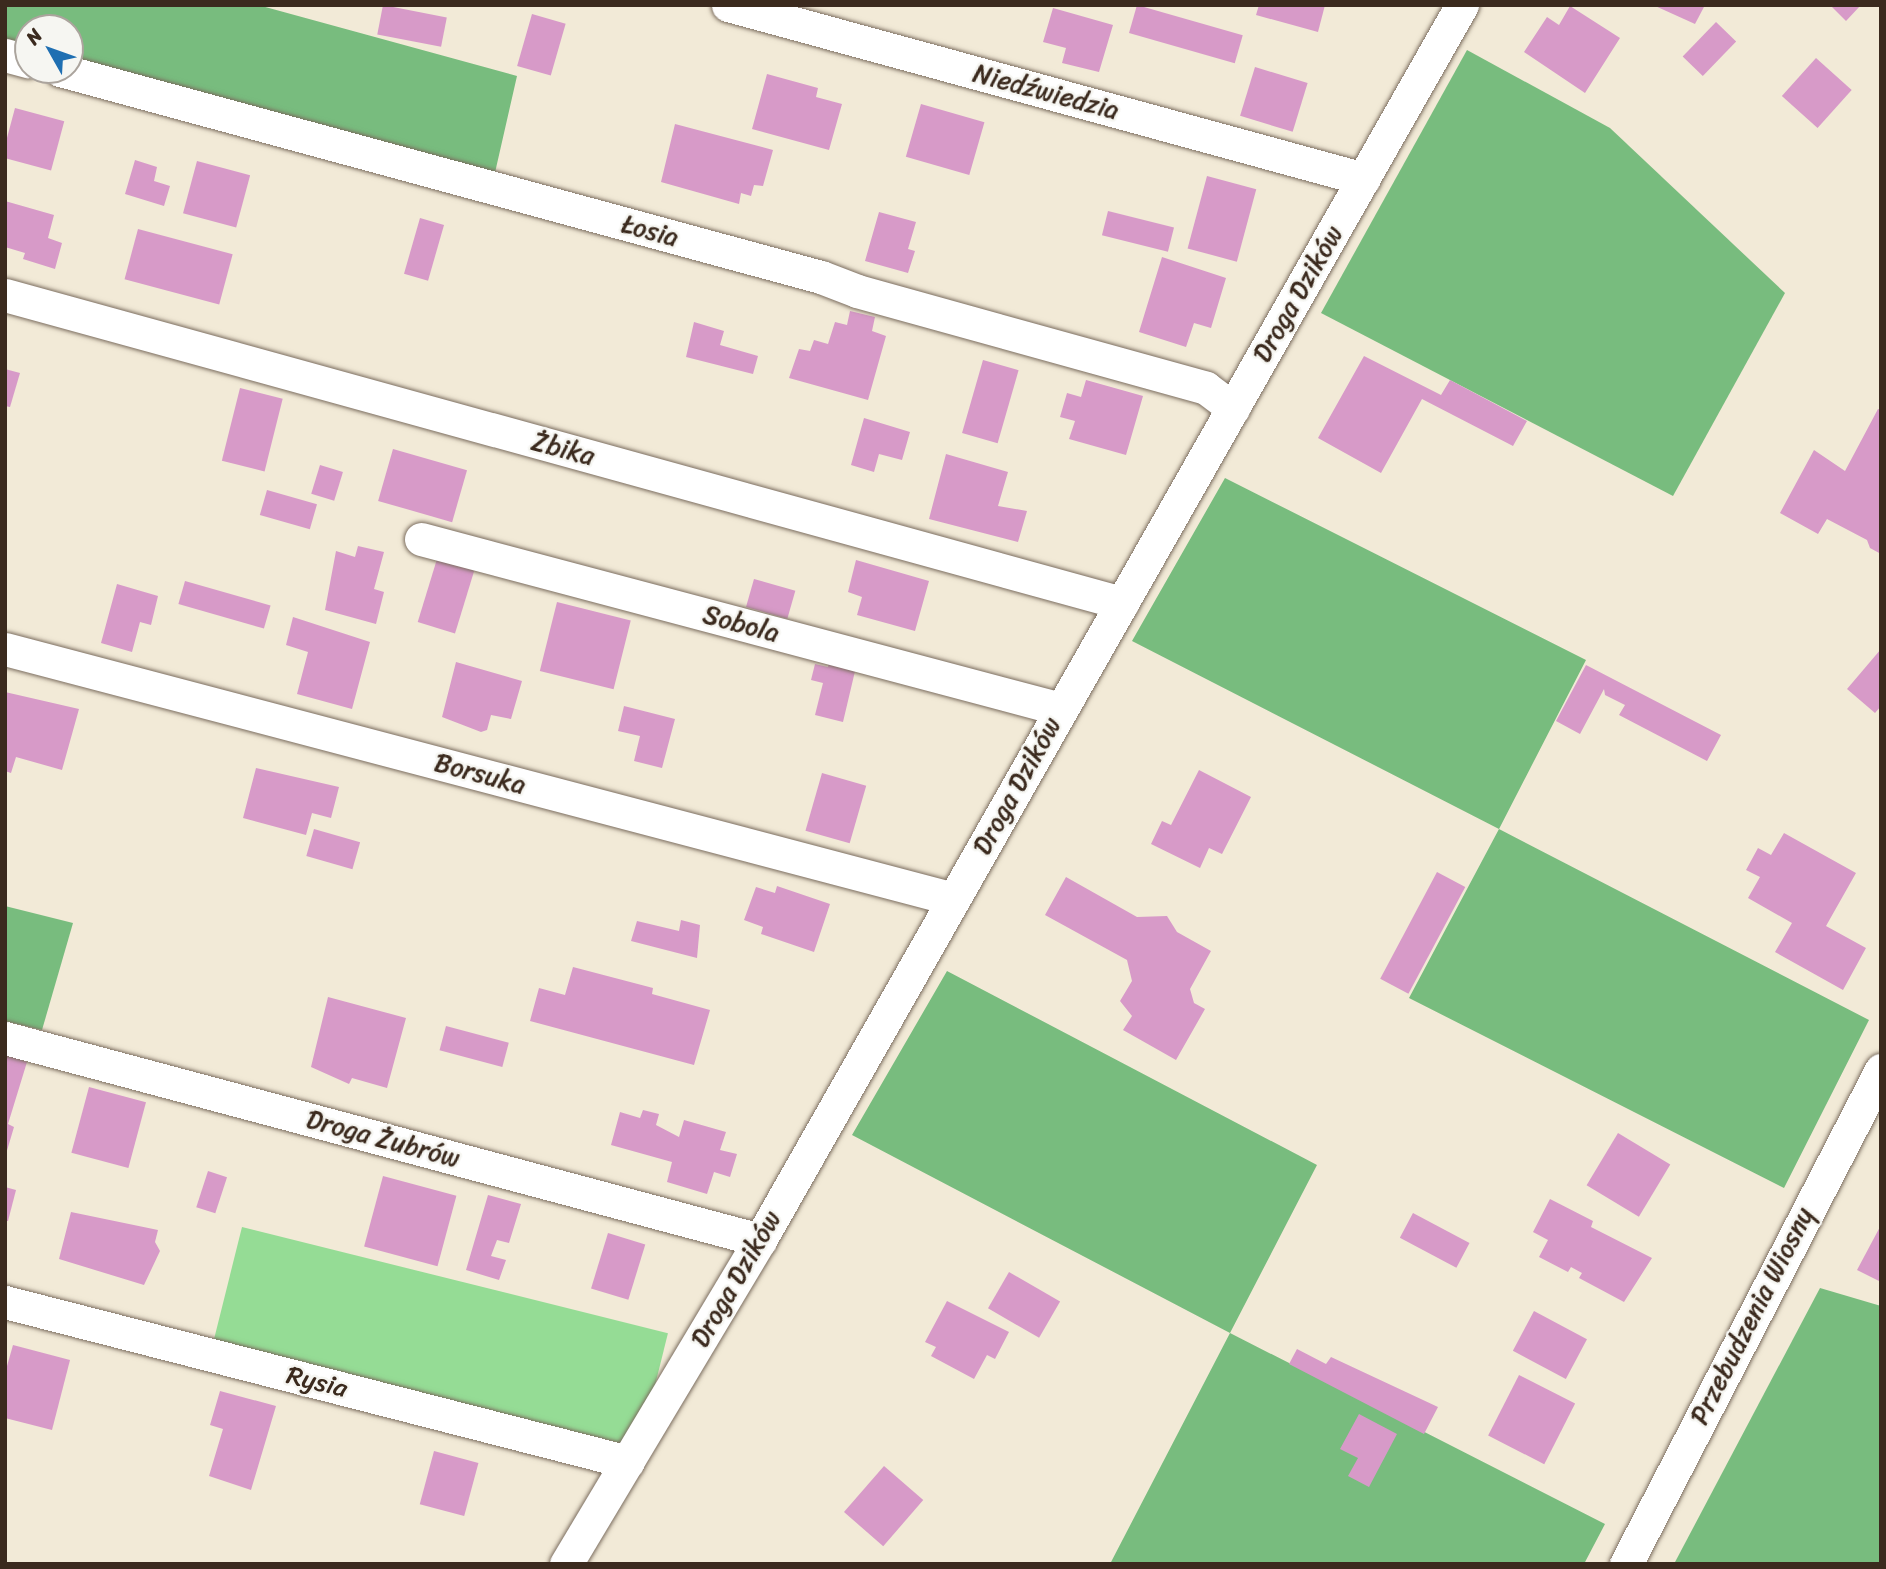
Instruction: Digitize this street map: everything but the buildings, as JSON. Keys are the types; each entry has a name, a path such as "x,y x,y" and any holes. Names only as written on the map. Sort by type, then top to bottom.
{"street":[{"name":"Niedźwiedzia","path":"728,5 1364,179"},
{"name":"Droga Dzików","path":"566,1564 760,1240 1462,5"},
{"name":"Łosia","path":"84,77 821,277 870,295 1206,388 1233,408"},
{"name":"Żbika","path":"5,295 1122,603"},
{"name":"Sobola","path":"421,539 1061,709"},
{"name":"Borsuka","path":"5,649 954,899"},
{"name":"Droga Żubrów","path":"5,1038 760,1240"},
{"name":"Przebudzenia Wiosny","path":"1626,1564 1881,1070"},
{"name":"Rysia","path":"5,1302 628,1462"}],"green space":[{"path":"5,5 258,5 517,76 494,177 84,67 84,14 14,14 14,47 5,45"},
{"path":"1467,50 1610,128 1785,293 1673,496 1321,313"},
{"path":"1225,478 1586,660 1499,829 1132,641"},
{"path":"1499,829 1869,1020 1784,1188 1409,998"},
{"path":"5,906 73,923 42,1030 5,1021"},
{"path":"947,971 1317,1165 1230,1333 852,1135"},
{"path":"242,1227 668,1333 639,1448 213,1341"},
{"path":"1820,1288 1881,1306 1881,1564 1674,1564"},
{"path":"1230,1333 1605,1524 1584,1564 1110,1564"}]}
